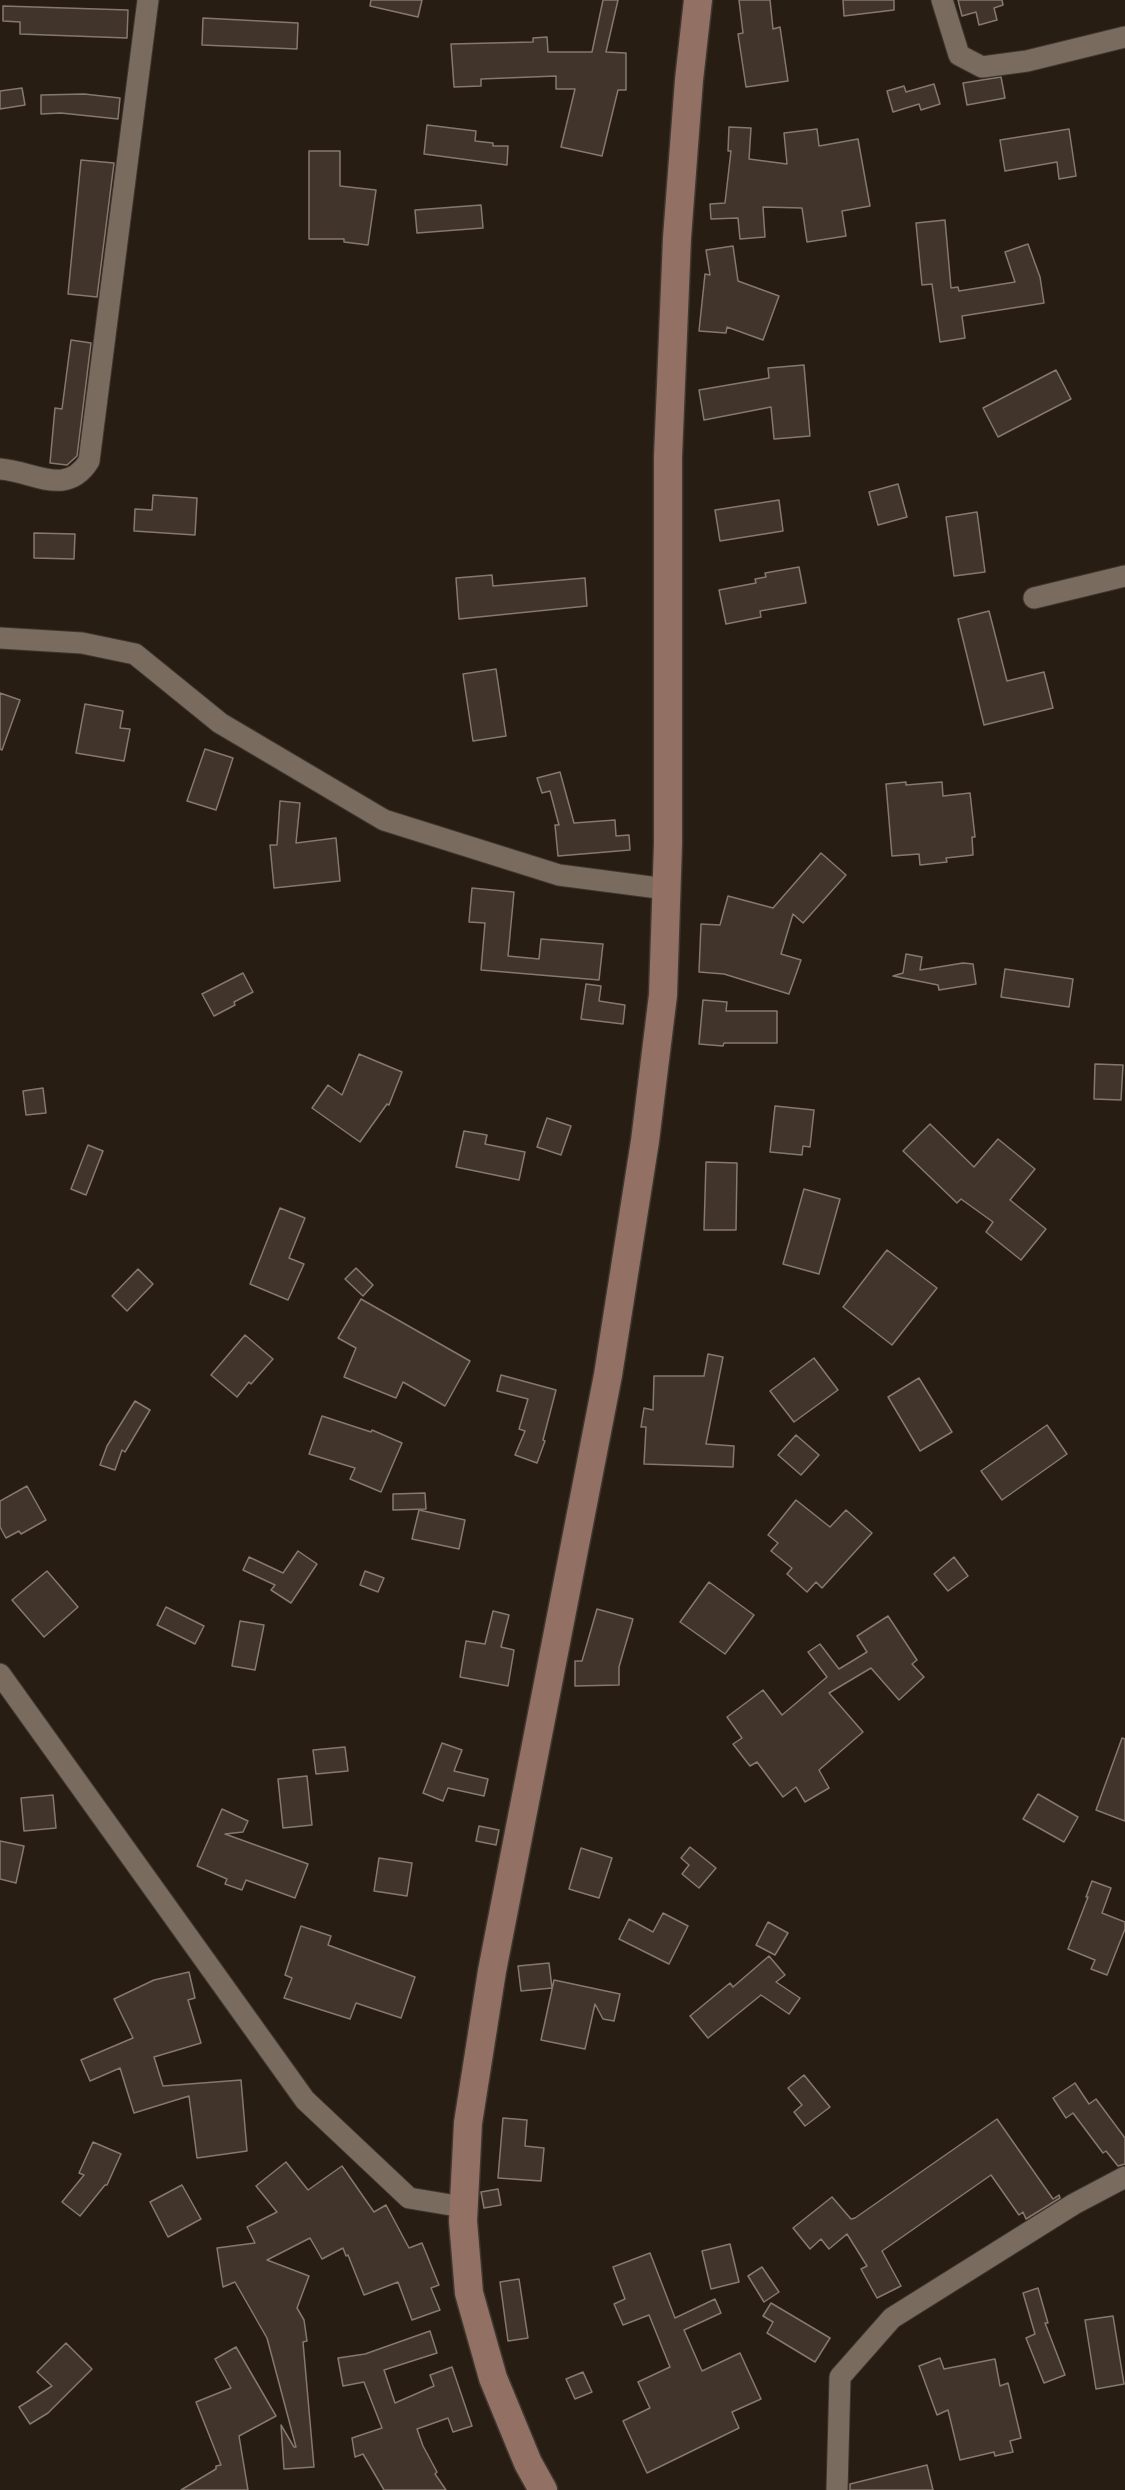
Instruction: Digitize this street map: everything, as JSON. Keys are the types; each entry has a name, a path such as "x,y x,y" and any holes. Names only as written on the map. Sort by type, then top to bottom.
{"street":[{"path":"0,468 44,479 68,480 83,471 89,461 148,0"},
{"path":"543,2490 528,2463 493,2378 469,2293 463,2207 468,2122 492,1971 608,1375 643,1153 663,995 666,890 668,457 677,238 689,80 698,0"},
{"path":"942,0 959,55 982,67 1027,61 1125,37"},
{"path":"1034,598 1125,576"},
{"path":"0,638 82,643 135,654 220,723 384,820 559,875 666,890"},
{"path":"0,1674 305,2100 409,2198 463,2207"},
{"path":"837,2490 840,2377 892,2318 1074,2204 1125,2177"}],"building":[{"path":"371,0 422,0 418,17 370,6"},
{"path":"603,0 618,0 606,52 626,53 626,90 618,90 602,156 561,147 575,89 556,89 556,76 481,79 481,86 454,87 451,44 533,42 533,38 547,37 548,52 592,52"},
{"path":"739,0 770,0 773,29 780,27 788,81 746,87 738,34 743,33"},
{"path":"843,0 894,0 894,10 844,16"},
{"path":"958,0 1002,0 1003,5 994,8 997,20 979,25 976,12 962,16"},
{"path":"3,6 128,10 127,38 20,34 20,22 3,21"},
{"path":"203,18 298,23 297,49 202,45"},
{"path":"1001,77 1005,98 967,105 963,83"},
{"path":"934,84 940,104 921,110 919,104 893,112 887,91 904,86 906,92"},
{"path":"22,88 25,105 0,109 0,91"},
{"path":"84,94 120,98 118,119 61,113 41,114 41,95"},
{"path":"427,125 476,131 475,141 493,143 493,146 508,146 507,165 424,154"},
{"path":"729,127 751,128 749,159 787,164 784,133 817,129 819,146 858,139 870,206 842,211 846,236 807,242 802,208 763,207 765,237 740,239 738,218 711,219 710,204 725,203 731,151 728,151"},
{"path":"1069,129 1076,176 1059,179 1057,162 1005,171 1000,140"},
{"path":"309,151 340,151 340,186 376,190 368,245 344,242 344,239 309,239"},
{"path":"81,160 114,163 97,297 68,294"},
{"path":"481,205 483,228 417,233 415,210"},
{"path":"945,220 951,288 958,287 959,291 1015,282 1005,252 1028,244 1040,277 1044,303 962,316 965,338 940,342 932,284 922,285 916,223"},
{"path":"733,246 738,281 779,296 763,340 727,327 726,333 699,331 705,274 710,275 706,250"},
{"path":"71,340 91,343 77,456 67,465 50,463 55,408 62,409"},
{"path":"804,365 810,436 774,439 771,407 704,420 699,390 769,378 768,368"},
{"path":"1056,370 1071,399 998,437 983,408"},
{"path":"898,484 907,517 878,525 869,492"},
{"path":"153,495 197,498 195,535 134,531 135,509 152,510"},
{"path":"779,500 783,531 720,541 715,510"},
{"path":"977,512 985,572 954,576 946,517"},
{"path":"34,533 75,534 74,559 34,558"},
{"path":"799,567 806,603 760,611 761,617 726,624 719,590 756,583 755,579 766,577 765,573"},
{"path":"492,575 493,586 585,578 587,606 459,619 456,578"},
{"path":"989,611 1007,681 1044,672 1053,708 984,725 958,619"},
{"path":"496,669 506,736 473,741 463,674"},
{"path":"0,693 20,700 2,750 0,749"},
{"path":"85,704 123,711 120,728 130,729 124,761 76,753"},
{"path":"205,749 233,758 216,810 187,801"},
{"path":"560,772 574,823 615,820 616,836 629,835 630,850 558,856 555,825 559,825 550,791 542,793 537,778"},
{"path":"906,782 906,785 942,782 943,796 970,793 975,837 972,837 973,855 946,858 947,862 920,865 919,854 892,856 886,784"},
{"path":"280,801 300,803 296,843 336,838 340,881 274,888 270,845 277,845"},
{"path":"821,853 846,875 803,923 793,914 781,954 801,960 789,994 724,974 699,972 701,924 720,925 728,896 773,908"},
{"path":"472,888 514,892 508,956 539,959 541,939 603,944 599,980 481,970 485,923 469,922"},
{"path":"906,954 922,957 920,970 963,963 973,964 976,984 939,990 938,985 893,976 903,973"},
{"path":"1005,969 1073,979 1069,1007 1001,997"},
{"path":"243,973 253,992 214,1016 202,994"},
{"path":"586,984 601,986 599,1001 625,1005 623,1024 581,1019"},
{"path":"703,1000 727,1002 726,1011 777,1011 777,1043 724,1043 723,1046 699,1044"},
{"path":"359,1054 402,1072 389,1105 387,1104 360,1142 312,1108 328,1085 342,1095"},
{"path":"1095,1064 1123,1065 1121,1100 1094,1099"},
{"path":"43,1088 46,1113 26,1115 23,1091"},
{"path":"775,1106 814,1110 810,1147 803,1146 802,1155 770,1152"},
{"path":"547,1118 571,1126 561,1155 537,1147"},
{"path":"930,1124 974,1167 998,1139 1035,1169 1010,1200 1046,1229 1021,1260 986,1232 993,1222 961,1199 957,1203 903,1151"},
{"path":"464,1131 487,1135 485,1144 525,1152 519,1180 456,1167"},
{"path":"88,1145 103,1151 86,1195 71,1189"},
{"path":"706,1162 737,1163 736,1230 704,1230"},
{"path":"804,1189 840,1199 819,1274 783,1264"},
{"path":"280,1208 305,1218 289,1258 304,1264 288,1300 250,1284"},
{"path":"887,1250 937,1288 892,1345 843,1307"},
{"path":"356,1268 373,1285 363,1296 345,1279"},
{"path":"138,1269 153,1284 127,1311 112,1296"},
{"path":"361,1299 470,1361 445,1406 403,1382 396,1398 344,1377 356,1348 338,1338"},
{"path":"245,1335 273,1359 237,1397 211,1375"},
{"path":"708,1354 723,1357 706,1444 734,1446 733,1467 644,1464 646,1427 641,1427 644,1408 653,1410 654,1376 704,1376"},
{"path":"814,1358 838,1390 794,1422 770,1391"},
{"path":"501,1375 556,1390 543,1440 545,1441 537,1463 515,1455 525,1431 519,1429 528,1399 497,1391"},
{"path":"919,1378 952,1432 920,1451 888,1397"},
{"path":"135,1401 150,1410 125,1452 122,1450 115,1470 100,1465 107,1446"},
{"path":"322,1416 371,1432 372,1430 402,1443 381,1492 350,1479 355,1468 309,1454"},
{"path":"1047,1425 1067,1454 1002,1500 981,1471"},
{"path":"796,1435 819,1455 801,1475 778,1455"},
{"path":"27,1486 46,1520 21,1534 19,1531 6,1538 0,1527 0,1501"},
{"path":"425,1493 426,1509 393,1510 393,1494"},
{"path":"796,1500 830,1527 846,1510 872,1533 822,1588 816,1582 807,1592 787,1574 792,1568 771,1551 778,1543 768,1535"},
{"path":"419,1510 465,1520 459,1549 412,1539"},
{"path":"298,1551 317,1564 291,1603 271,1590 275,1585 243,1570 249,1557 283,1573"},
{"path":"954,1557 968,1576 948,1591 934,1574"},
{"path":"47,1571 78,1607 44,1637 12,1600"},
{"path":"365,1571 384,1578 378,1592 360,1585"},
{"path":"709,1582 754,1615 725,1654 680,1622"},
{"path":"166,1607 204,1626 195,1644 157,1625"},
{"path":"597,1609 633,1619 619,1667 619,1685 575,1686 575,1661 582,1661"},
{"path":"493,1611 509,1615 501,1647 514,1650 508,1686 460,1677 466,1641 485,1644"},
{"path":"888,1616 917,1660 912,1664 924,1677 899,1700 871,1668 829,1693 863,1732 819,1770 829,1788 805,1802 796,1787 783,1797 757,1762 750,1766 733,1744 742,1738 727,1717 763,1690 782,1715 827,1677 808,1652 820,1644 839,1669 867,1652 857,1636"},
{"path":"240,1621 264,1625 255,1670 232,1666"},
{"path":"1122,1738 1125,1739 1125,1821 1096,1810"},
{"path":"442,1743 462,1750 454,1771 488,1779 484,1796 448,1788 443,1801 423,1793"},
{"path":"345,1747 348,1771 316,1774 313,1750"},
{"path":"307,1776 312,1825 283,1828 278,1779"},
{"path":"1038,1794 1078,1817 1064,1842 1023,1819"},
{"path":"53,1795 56,1828 24,1831 21,1798"},
{"path":"222,1809 248,1821 243,1832 225,1834 308,1864 295,1898 246,1880 242,1890 225,1884 227,1879 197,1866"},
{"path":"479,1826 499,1830 496,1845 476,1841"},
{"path":"0,1841 24,1846 16,1883 0,1879"},
{"path":"690,1847 716,1868 699,1888 682,1874 689,1865 681,1858"},
{"path":"581,1848 612,1858 599,1898 569,1889"},
{"path":"379,1858 412,1863 407,1896 374,1891"},
{"path":"1092,1881 1111,1888 1102,1913 1125,1922 1125,1929 1107,1975 1091,1969 1095,1960 1068,1949"},
{"path":"663,1913 688,1926 669,1964 619,1939 629,1919 653,1932"},
{"path":"768,1922 788,1933 775,1955 756,1945"},
{"path":"301,1926 331,1936 328,1945 415,1977 401,2018 356,2003 350,2019 284,1998 292,1978 285,1975"},
{"path":"769,1956 785,1975 776,1982 800,1998 789,2014 761,1995 708,2038 690,2016 730,1983 733,1987"},
{"path":"549,1963 552,1988 521,1991 518,1966"},
{"path":"189,1972 195,1998 188,2000 201,2043 154,2057 163,2086 241,2080 247,2151 197,2158 189,2096 134,2113 120,2068 90,2081 81,2060 133,2038 114,1999 154,1980"},
{"path":"554,1980 620,1994 614,2021 603,2019 595,2004 585,2049 541,2040"},
{"path":"804,2075 830,2107 805,2126 794,2112 802,2105 788,2088"},
{"path":"1075,2083 1089,2104 1096,2099 1125,2138 1125,2164 1118,2166 1106,2151 1103,2153 1073,2113 1066,2118 1053,2098"},
{"path":"503,2118 527,2120 525,2146 544,2148 541,2181 498,2178"},
{"path":"997,2119 1053,2199 1059,2195 1060,2198 1026,2219 1023,2212 1019,2215 991,2175 882,2251 901,2286 877,2298 861,2269 867,2266 847,2234 829,2249 821,2239 810,2249 793,2228 832,2197 851,2219 855,2218"},
{"path":"93,2142 121,2154 107,2185 80,2216 62,2202 84,2175 79,2173"},
{"path":"286,2162 308,2190 342,2166 374,2212 386,2205 409,2248 422,2243 439,2285 431,2288 440,2310 412,2320 398,2282 364,2295 343,2248 322,2259 310,2238 267,2260 309,2276 297,2308 304,2320 307,2341 303,2342 314,2467 284,2469 281,2425 296,2447 267,2338 235,2282 223,2287 217,2248 255,2243 247,2227 277,2212 256,2186"},
{"path":"182,2185 201,2219 168,2237 150,2202"},
{"path":"498,2189 501,2205 484,2208 481,2192"},
{"path":"730,2244 739,2282 711,2289 702,2251"},
{"path":"650,2253 675,2318 715,2299 721,2313 684,2330 702,2371 740,2353 761,2399 732,2412 739,2428 647,2473 623,2421 650,2408 638,2382 670,2367 649,2315 623,2325 614,2304 625,2299 613,2267"},
{"path":"762,2267 779,2292 764,2302 748,2276"},
{"path":"519,2279 528,2338 508,2341 500,2282"},
{"path":"1038,2288 1048,2323 1045,2323 1065,2375 1044,2383 1026,2338 1035,2334 1023,2293"},
{"path":"771,2303 830,2338 815,2362 767,2333 773,2322 763,2316"},
{"path":"1113,2316 1124,2384 1096,2389 1085,2320"},
{"path":"430,2331 437,2353 384,2370 395,2403 434,2386 430,2375 452,2367 472,2426 453,2432 448,2418 417,2429 437,2472 435,2474 446,2490 384,2490 363,2454 355,2457 352,2438 382,2428 364,2382 343,2386 338,2358 365,2354"},
{"path":"66,2343 92,2369 48,2413 30,2424 19,2407 52,2386 37,2372"},
{"path":"236,2347 276,2416 239,2436 248,2490 181,2490 216,2469 216,2466 221,2465 196,2402 231,2388 215,2359"},
{"path":"940,2358 944,2369 995,2359 1000,2386 1008,2383 1021,2438 1010,2441 1013,2452 995,2456 994,2452 960,2460 948,2410 937,2415 919,2366"},
{"path":"583,2372 592,2392 575,2399 566,2379"},
{"path":"927,2465 933,2490 850,2490 850,2484"}]}
